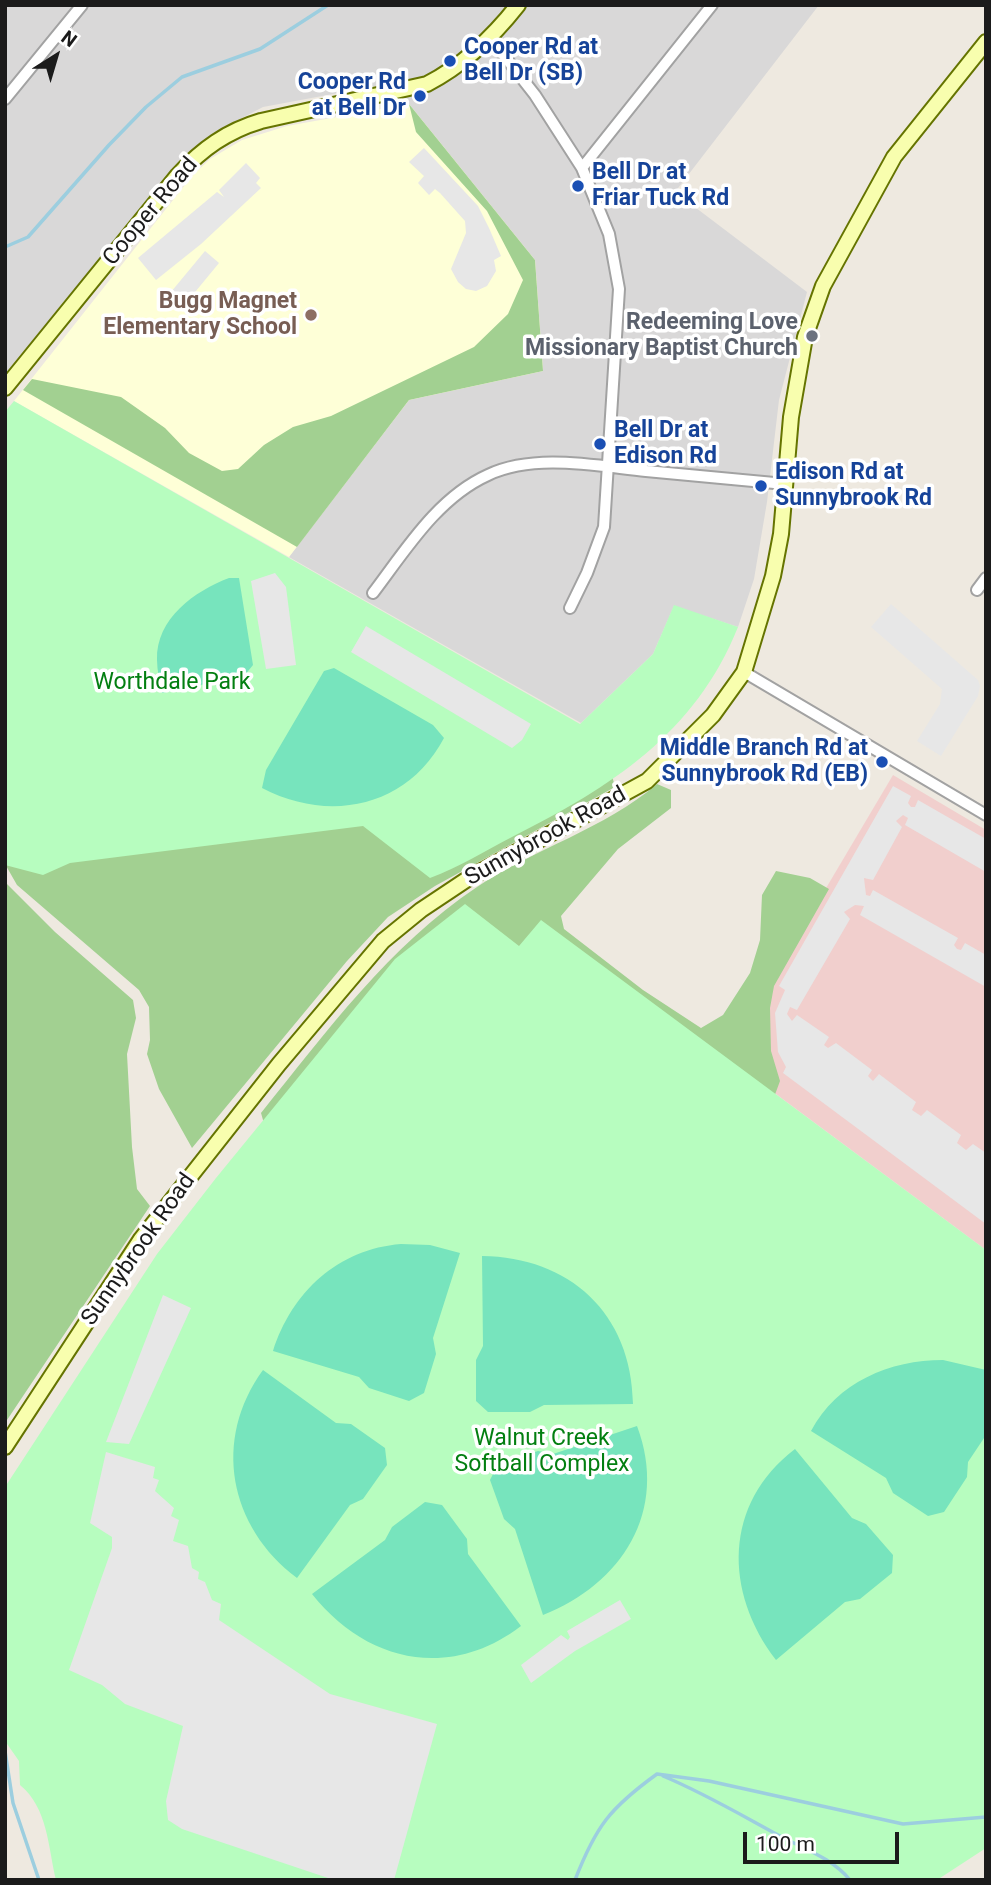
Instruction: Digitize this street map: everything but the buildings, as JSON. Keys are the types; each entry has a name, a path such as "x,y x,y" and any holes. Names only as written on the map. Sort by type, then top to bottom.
{"main road":[{"name":"Cooper Road","path":"5,388 178,175 207,146 240,127 261,121 387,96 427,84 447,74 491,39 518,5"},
{"name":"Sunnybrook Road","path":"5,1447 141,1239 279,1064 383,941 421,910 469,878 647,781 713,715 744,672 773,576 791,417 806,337 823,285 894,157 986,42"}],"street":[{"path":"5,99 82,5"},
{"path":"582,168 712,5"},
{"path":"491,39 536,95 582,168 609,234 619,289 604,527 570,608"},
{"path":"373,593 425,525 454,497 487,475 520,464 608,467 785,484"},
{"path":"977,590 986,578"},
{"path":"744,672 986,815"}],"shaded area":[{"path":"5,5 819,5 675,192 807,292 779,400 767,502 754,579 738,627 674,606 653,654 581,723 289,557 409,400 543,371 535,260 392,83 263,107 219,130 155,190 5,374"},
{"name":"Bugg Magnet Elementary School","path":"409,104 535,260 543,371 409,400 289,557 14,401 192,176 210,159 242,140 287,126"},
{"path":"424,148 478,206 501,256 494,260 496,271 487,286 476,291 466,289 458,282 451,269 466,233 465,221 435,189 429,195 418,183 424,176 409,162"},
{"path":"246,163 260,178 256,183 261,188 201,244 156,280 138,258 217,192 224,197 219,190"},
{"path":"205,251 219,263 186,303 171,292"},
{"path":"275,573 286,587 296,665 266,669 251,581"},
{"path":"891,604 978,680 980,686 978,696 941,756 917,741 940,704 942,689 871,627"},
{"path":"366,626 531,724 522,740 512,748 351,652"},
{"path":"893,775 986,830 986,1250 726,1057"},
{"path":"893,786 911,796 908,803 911,807 915,807 918,800 986,839 986,872 905,825 908,818 903,815 896,821 902,827 873,880 864,878 866,895 870,896 873,890 958,938 954,945 957,949 961,950 965,943 986,955 986,987 860,915 864,906 855,905 844,912 850,919 797,1010 790,1007 787,1014 792,1021 797,1015 829,1037 824,1045 828,1048 836,1043 872,1070 868,1076 873,1081 879,1074 916,1102 912,1110 921,1116 927,1110 961,1135 957,1143 966,1150 973,1144 986,1153 986,1224 783,1073 786,1067 778,1052 775,1013 785,990 779,986"},
{"path":"163,1295 191,1308 129,1444 106,1442"},
{"path":"106,1452 155,1467 153,1478 159,1480 155,1491 174,1508 171,1516 179,1520 173,1541 188,1546 192,1568 199,1572 198,1579 205,1582 212,1600 221,1604 219,1620 330,1694 437,1724 394,1880 334,1880 182,1829 168,1820 166,1801 183,1726 125,1704 102,1685 69,1670 112,1548 112,1537 90,1523"},
{"path":"620,1600 631,1619 575,1651 531,1683 521,1665 561,1635 568,1640 570,1637 567,1631"}],"green space":[{"path":"409,104 535,260 543,371 409,400 297,547 23,390 32,379 121,397 165,428 189,453 222,471 238,469 264,445 293,427 331,416 474,347 508,314 523,280 487,211 416,132"},
{"name":"Worthdale Park","path":"14,401 580,724 653,654 674,605 738,627 720,665 698,698 674,727 646,753 583,798 472,859 430,878 363,826 70,863 43,875 5,865 5,412"},
{"path":"229,578 239,578 253,665 244,676 162,693 157,660 163,631 170,619 191,599"},
{"path":"334,668 433,725 444,738 428,762 409,780 388,794 364,802 339,806 314,805 288,799 262,788 266,770 324,671"},
{"path":"609,764 615,787 435,886 388,917 347,961 192,1148 159,1089 147,1054 150,1040 149,1007 139,990 17,885 5,864 5,811"},
{"path":"657,784 671,790 671,808 618,849 561,916 564,929 643,990 701,1028 723,1015 750,973 760,940 762,895 776,871 810,878 829,889 774,986 770,1008 771,1051 780,1081 766,1119 269,1141 261,1113 361,991 415,936 477,887 615,814"},
{"path":"5,882 55,932 133,1000 136,1018 127,1054 132,1147 137,1189 150,1206 5,1423"},
{"name":"Walnut Creek Softball Complex","path":"465,904 519,946 541,920 986,1250 986,1848 937,1880 56,1880 42,1816 29,1794 20,1785 19,1761 5,1741 5,1487 157,1254 216,1178 395,959"},
{"path":"401,1244 430,1245 460,1253 433,1338 436,1354 424,1393 409,1401 369,1388 359,1377 273,1351 292,1310 320,1277 357,1255"},
{"path":"482,1256 513,1259 542,1267 568,1279 590,1296 608,1317 621,1343 630,1372 633,1404 544,1405 530,1412 488,1412 476,1401 476,1360 483,1346"},
{"path":"943,1360 986,1370 986,1435 968,1462 967,1477 944,1512 928,1516 893,1493 886,1478 811,1431 835,1399 867,1377 904,1364"},
{"path":"263,1370 336,1423 351,1424 385,1448 387,1465 363,1499 350,1505 297,1578 274,1557 256,1534 243,1508 235,1481 233,1453 237,1425 247,1397"},
{"path":"637,1426 645,1457 647,1487 642,1515 632,1541 616,1564 596,1584 543,1615 515,1529 504,1519 490,1480 498,1464 538,1451 553,1454"},
{"path":"795,1449 852,1518 866,1524 893,1555 892,1573 860,1599 845,1602 776,1660 759,1634 747,1606 740,1578 739,1550 744,1522 754,1496 771,1471"},
{"path":"425,1502 442,1505 467,1539 468,1554 521,1626 494,1643 466,1654 437,1658 410,1656 383,1649 357,1635 334,1617 312,1594 385,1540 392,1527"}],"waterway":[{"path":"5,247 28,237 109,145 146,107 182,77 260,49 328,5"},
{"path":"5,1751 13,1803 39,1880"},
{"path":"575,1880 590,1845 606,1819 627,1797 657,1774 709,1781 903,1824 986,1817"},
{"path":"663,1776 817,1855 843,1872 850,1880"}],"place":[{"name":"Cooper Rd at Bell Dr (SB)","path":"450,61"},
{"name":"Cooper Rd at Bell Dr","path":"420,96"},
{"name":"Bell Dr at Friar Tuck Rd","path":"578,186"},
{"name":"Bugg Magnet Elementary School","path":"311,315"},
{"name":"Redeeming Love Missionary Baptist Church","path":"812,336"},
{"name":"Bell Dr at Edison Rd","path":"600,444"},
{"name":"Edison Rd at Sunnybrook Rd","path":"761,486"},
{"name":"Middle Branch Rd at Sunnybrook Rd (EB)","path":"882,762"}]}
